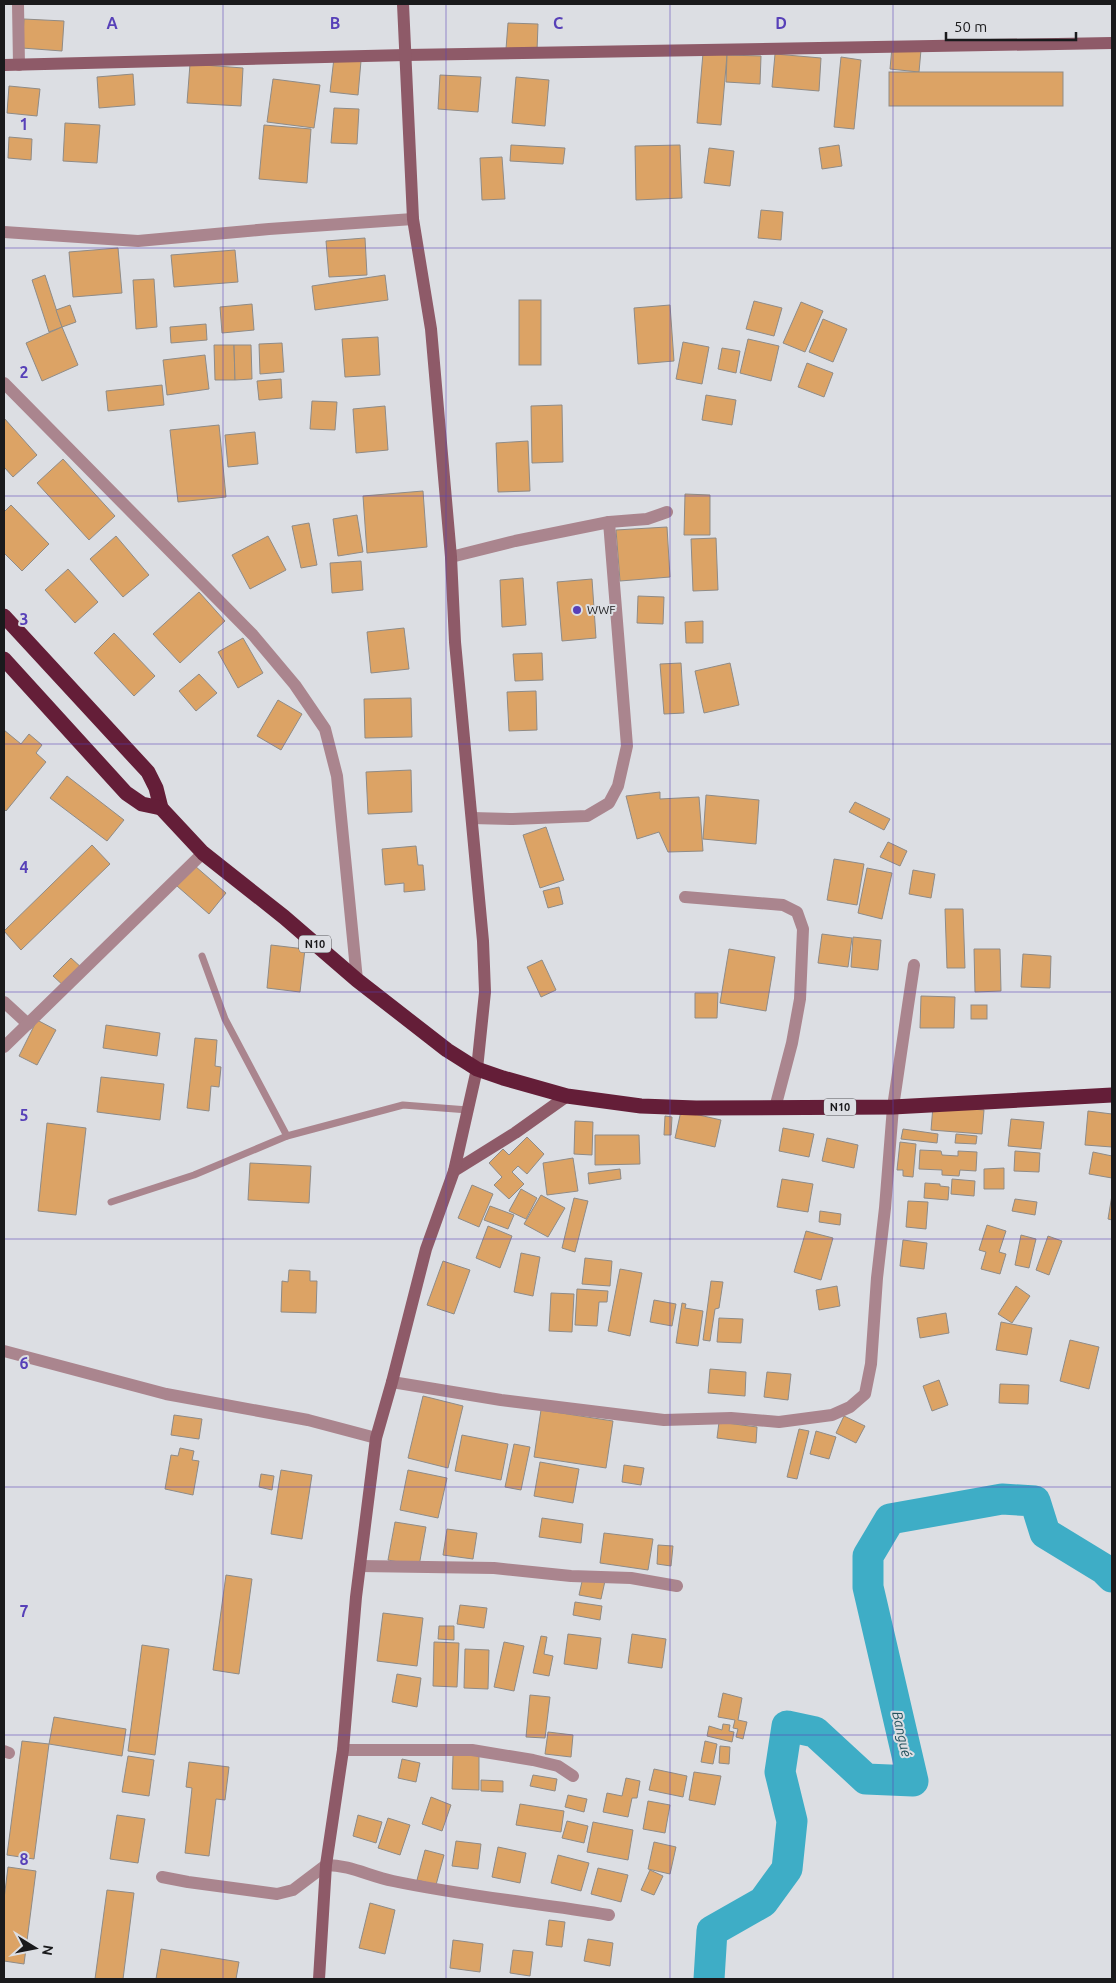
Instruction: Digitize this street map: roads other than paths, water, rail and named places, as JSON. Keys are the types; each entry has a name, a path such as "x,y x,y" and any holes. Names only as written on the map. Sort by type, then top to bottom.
{"highway":[{"name":"N10","path":"4,616 148,772 156,788 161,808 203,853 284,917 358,980 447,1050 477,1069 528,1087 568,1096 641,1106 893,1107 1112,1095"},
{"path":"4,659 126,793 142,804 161,808"}],"main road":[{"path":"319,1979 326,1864 343,1750 360,1566 376,1438 426,1249 454,1171 477,1069 485,992 483,941 454,642 451,557 431,329 413,219 403,4"},
{"path":"4,65 406,55 1112,43"},
{"path":"454,1171 515,1133 568,1096"}],"street":[{"path":"18,4 19,65"},
{"path":"4,232 138,241 269,228 413,219"},
{"path":"4,383 253,635 295,685 325,729 337,776 358,980"},
{"path":"451,557 515,541 609,522 647,519 667,512"},
{"path":"472,818 513,819 587,816 610,803 618,786 627,746 609,522"},
{"path":"4,1046 203,853"},
{"path":"685,897 783,905 797,912 803,929 800,999 792,1043 775,1108"},
{"path":"392,1382 501,1400 664,1420 731,1418 779,1422 832,1415 850,1407 865,1394 871,1364 893,1107 914,965"},
{"path":"4,1002 28,1024"},
{"path":"4,1350 166,1394 308,1420 376,1438"},
{"path":"360,1566 494,1568 571,1576 631,1578 677,1586"},
{"path":"343,1750 472,1750 558,1766 573,1776"},
{"path":"162,1876 188,1882 277,1894 294,1890 326,1864 343,1865 391,1880 510,1902 555,1906 609,1915"}],"lane":[{"path":"202,956 225,1019 287,1136"},
{"path":"111,1202 194,1174 287,1136 403,1105 468,1110"}],"waterway":[{"name":"Bangué","path":"709,1979 712,1931 763,1902 787,1869 792,1821 780,1772 787,1726 815,1732 866,1779 913,1781 868,1587 868,1556 890,1519 1002,1499 1035,1501 1045,1533 1104,1569 1112,1577"}],"place":[{"name":"WWF","path":"577,610"}]}
